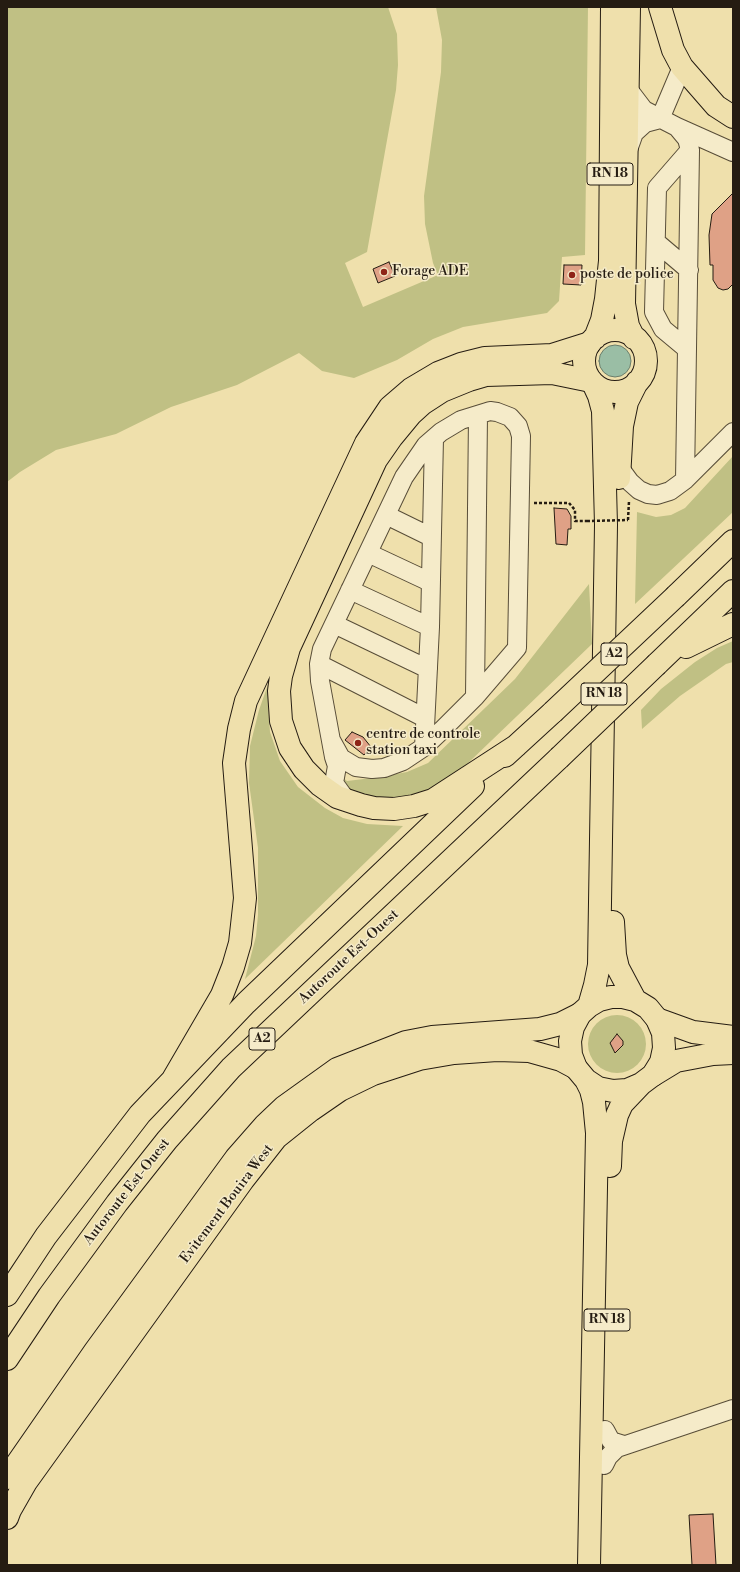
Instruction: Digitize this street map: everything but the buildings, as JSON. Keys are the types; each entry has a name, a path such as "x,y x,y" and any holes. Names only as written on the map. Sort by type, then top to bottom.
{"main road":[{"name":"RN 18","path":"593,341 602,320 610,262 612,7"},
{"name":"RN 18","path":"629,7 624,304 628,326 634,338"},
{"path":"660,7 673,50 682,67 716,106 733,117"},
{"path":"173,1079 222,995 234,967 240,943 245,898 234,764 239,729 246,701 366,443 390,407 411,389 438,373 461,364 486,358 552,355 593,341 607,332 614,331 628,334 634,338 643,349 645,363 642,376 637,382 632,387 619,392 604,390 592,382 552,373 496,374 477,377 442,391 422,404 392,437 376,460 284,662 279,691 281,721 290,748 304,769 329,792 347,801 374,808 394,809 414,806 433,800 516,746"},
{"path":"592,382 585,369 584,362 585,356 593,341"},
{"name":"RN 18","path":"584,1010 595,985 599,964 606,547 604,416 601,400 592,382"},
{"name":"RN 18","path":"635,1000 618,968 613,940 619,467 622,426 627,402 637,382"},
{"name":"A2","path":"7,1294 46,1236 140,1114 246,1003 733,541"},
{"name":"Autoroute Est-Ouest","path":"7,1359 49,1296 117,1204 167,1140 231,1068 559,758 733,591"},
{"path":"657,664 694,642 733,624"},
{"path":"647,1080 660,1062 664,1048 663,1033 657,1019 648,1008 635,1000 623,997 611,997 599,1000 584,1010 573,1026 570,1041 571,1055 581,1074 598,1088 613,1091 627,1090 647,1080 676,1061 713,1054 733,1053"},
{"name":"Evitement Bouira West","path":"7,1478 95,1351 236,1158 265,1125 284,1107 337,1069 406,1042 432,1037 540,1030 560,1024 584,1010"},
{"path":"657,1019 693,1032 733,1037"},
{"name":"Evitement Bouira West","path":"7,1518 26,1482 243,1180 276,1138 311,1110 340,1090 374,1074 419,1059 454,1053 497,1050 529,1051 561,1060 581,1074"},
{"name":"RN 18","path":"581,1074 594,1102 597,1150 589,1565"},
{"name":"RN 18","path":"602,1565 611,1141 614,1125 622,1104 647,1080"}],"street":[{"path":"660,119 682,67"},
{"path":"628,89 644,110 676,127 733,152"},
{"path":"627,153 634,133 645,123 660,119"},
{"path":"676,127 687,139 690,150 685,480"},
{"path":"687,349 663,328 654,312 657,188 690,150"},
{"path":"656,242 689,270"},
{"path":"333,749 341,758 356,767 372,769 393,765 403,761 424,747 475,697 517,648 521,436 518,426 510,416 498,412 478,415 461,420 434,438 412,465 386,515 320,656 320,681 336,766 334,783 347,801"},
{"path":"475,697 478,415"},
{"path":"619,467 630,482 639,490 648,494 657,495 670,492 685,480 733,432"},
{"path":"424,747 430,627 434,438"},
{"path":"386,515 431,537"},
{"path":"368,553 430,582"},
{"path":"350,590 430,627"},
{"path":"334,624 428,669"},
{"path":"319,664 425,718"},
{"path":"304,769 313,772 326,770 331,766 333,749"},
{"path":"604,1465 614,1451 624,1445 733,1409"},
{"path":"605,1430 611,1441 624,1445"}],"path":[{"path":"520,502 569,503 575,510 575,521 628,520 629,498"}],"shaded area":[{"path":"7,7 388,7 397,34 398,65 396,90 367,252 345,263 363,307 438,275 433,263 425,224 424,196 441,72 442,40 436,7 588,7 585,255 562,257 559,301 547,313 463,327 433,339 397,360 354,378 322,371 299,353 237,385 171,407 116,434 56,450 20,472 7,482"},
{"path":"612,345 618,345 628,352 631,361 630,367 624,374 618,377 612,377 602,370 599,364 599,358 606,348"},
{"path":"733,456 733,512 635,604 637,512 656,517 671,515 685,508"},
{"path":"589,584 592,644 466,765 437,786 414,797 393,799 371,797 350,791 341,784 341,776 347,781 380,777 407,772 428,763 515,679"},
{"path":"733,641 733,662 726,664 680,696 642,729 641,710 661,689 695,662 717,648"},
{"path":"272,673 268,703 270,732 280,761 298,787 325,808 343,818 367,824 403,826 245,979 256,936 258,915 258,848 249,783 250,746 259,710"},
{"path":"617,1015 628,1017 641,1028 644,1033 646,1044 644,1055 633,1068 628,1071 617,1073 606,1071 593,1060 590,1055 588,1044 590,1033 601,1020 606,1017"}],"place":[{"name":"Forage ADE","path":"384,272"},
{"name":"poste de police","path":"572,275"},
{"name":"centre de controle station taxi","path":"358,743"}]}
